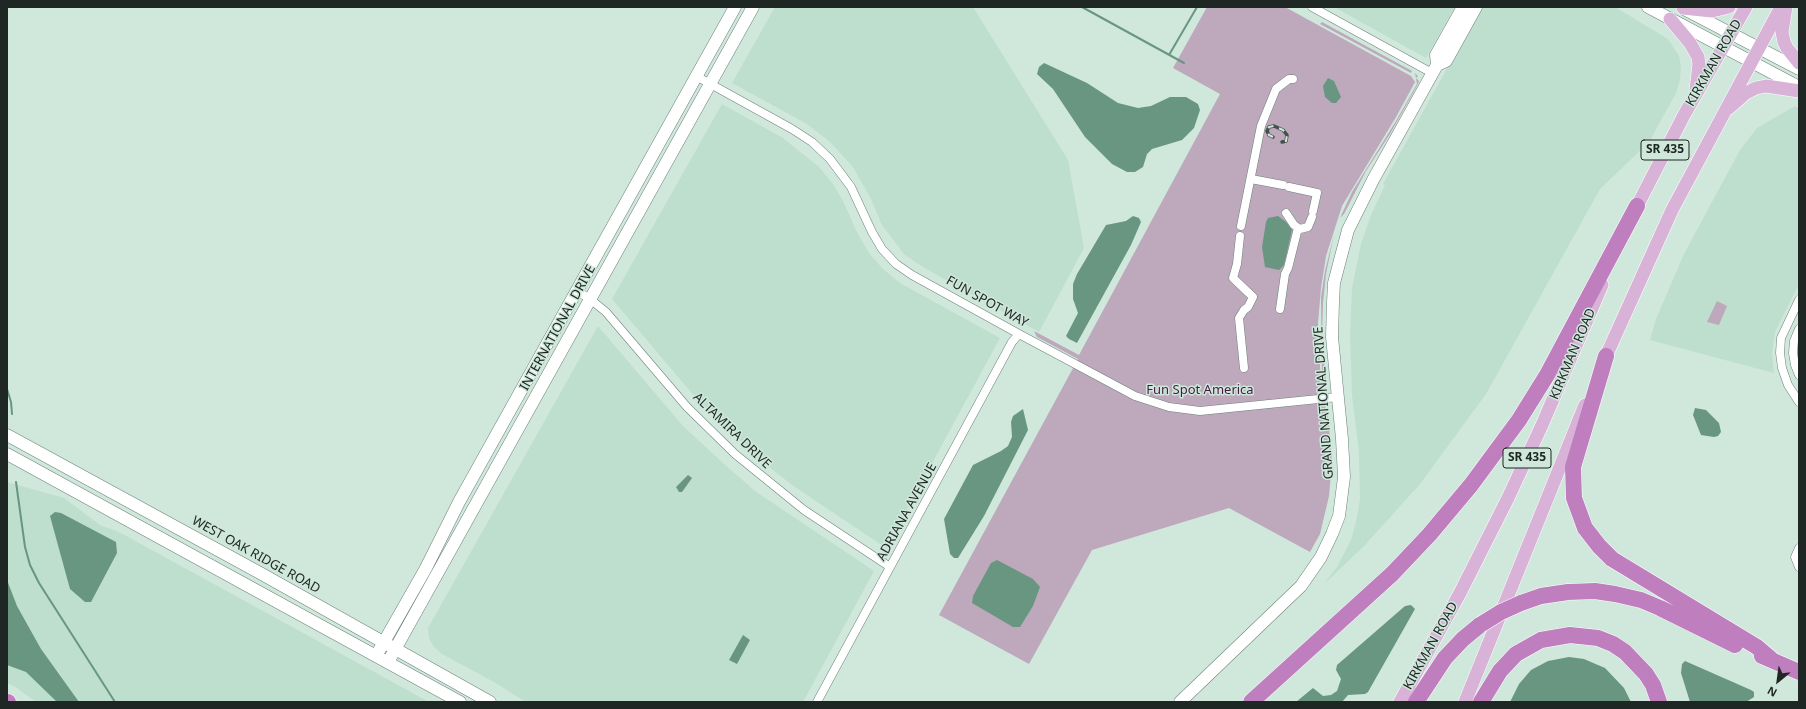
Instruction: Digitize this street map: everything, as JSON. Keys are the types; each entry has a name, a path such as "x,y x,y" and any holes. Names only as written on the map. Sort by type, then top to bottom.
{"highway":[{"path":"1251,702 1396,569 1433,531 1476,480 1519,420 1547,375 1637,206"},
{"path":"1606,356 1576,451 1573,467 1574,498 1585,528 1612,559 1757,647 1771,659"},
{"path":"1416,702 1445,658 1463,639 1480,625 1501,612 1521,603 1548,595 1575,591 1601,592 1628,596 1660,608 1756,654 1799,672"},
{"path":"1481,702 1500,671 1516,654 1540,640 1570,635 1582,635 1602,640 1625,652 1646,674 1655,689 1659,702"}],"main road":[{"path":"1682,7 1712,11 1729,7"},
{"name":"KIRKMAN ROAD","path":"1400,702 1460,593 1511,492 1542,425 1637,206 1695,96 1746,7"},
{"name":"SR 435","path":"1465,702 1564,454 1661,234 1723,113 1781,7"},
{"path":"1786,7 1782,32 1784,42 1799,63"},
{"path":"1670,20 1690,43 1698,57 1698,76 1695,96"},
{"path":"1723,113 1746,93 1756,88 1773,86 1799,91"}],"street":[{"name":"INTERNATIONAL DRIVE","path":"376,656 426,568 489,448 735,7"},
{"name":"INTERNATIONAL DRIVE","path":"388,662 753,7"},
{"path":"1312,7 1434,69"},
{"name":"GRAND NATIONAL DRIVE","path":"1180,702 1301,586 1321,557 1339,516 1344,477 1332,337 1332,302 1334,283 1348,230 1373,180 1434,69 1436,55 1463,7"},
{"name":"GRAND NATIONAL DRIVE","path":"1434,69 1446,61 1476,7"},
{"path":"1648,7 1799,88"},
{"path":"1682,7 1799,69"},
{"name":"FUN SPOT WAY","path":"696,76 792,129 812,142 837,168 851,187 872,232 882,249 896,264 912,275 1135,396 1169,407 1200,411 1338,397"},
{"path":"1241,226 1251,179 1258,133 1278,86 1293,79"},
{"path":"1251,179 1317,193 1308,227 1298,228"},
{"path":"1286,213 1298,228"},
{"path":"1280,309 1285,274 1288,268 1298,228"},
{"path":"1240,236 1238,264 1233,278 1253,297 1248,307 1239,318 1244,368"},
{"name":"ALTAMIRA DRIVE","path":"577,291 606,312 687,407 734,454 804,510 890,567"},
{"path":"1799,300 1781,338 1780,361 1788,385 1799,402"},
{"path":"1787,323 1798,330 1794,341 1793,359 1799,376"},
{"name":"ADRIANA AVENUE","path":"817,702 1012,342 1019,334"},
{"path":"1780,361 1793,359"},
{"path":"502,458 500,436 504,421"},
{"name":"WEST OAK RIDGE ROAD","path":"7,435 396,648 490,702"},
{"path":"485,487 489,469 489,448"},
{"path":"7,454 158,535 460,702"},
{"path":"78,493 93,494 107,491"},
{"path":"1799,548 1795,557 1799,567"}],"shaded area":[{"path":"775,7 973,7 1068,160 1084,248 1039,332 921,266 904,254 882,225 871,199 853,167 830,142 807,124 732,83"},
{"path":"1334,7 1455,7 1426,58"},
{"path":"1481,7 1615,7 1668,39 1679,56 1681,68 1680,80 1676,93 1649,142 1600,189 1486,394 1420,484 1364,546 1323,585 1337,567 1351,540 1360,500 1359,452 1352,395 1350,336 1352,288 1361,244 1371,215 1385,185 1383,184"},
{"path":"1044,63 1087,83 1118,103 1138,108 1151,106 1170,97 1186,97 1198,104 1200,110 1194,128 1182,140 1152,149 1147,154 1143,167 1135,172 1127,172 1112,164 1085,137 1053,89 1037,74 1039,67"},
{"path":"1328,78 1334,81 1341,97 1336,103 1332,103 1325,97 1323,86"},
{"path":"722,104 783,138 819,167 833,184 843,201 857,232 869,253 883,269 900,283 1000,338 886,548 792,485 759,459 701,404 612,299"},
{"path":"1795,106 1799,109 1799,284 1775,332 1772,353 1774,373 1650,340 1656,319 1684,254 1740,150 1757,128"},
{"path":"1133,216 1139,218 1141,222 1131,245 1077,343 1066,336 1078,313 1073,299 1073,284 1077,274 1106,225 1126,221"},
{"path":"1278,216 1286,222 1292,230 1284,265 1279,270 1265,267 1262,247 1268,218"},
{"path":"598,326 683,426 724,464 755,491 874,571 803,702 526,702 494,682 442,654 433,646 429,638 428,628"},
{"path":"1695,408 1706,410 1719,423 1721,432 1718,436 1714,437 1701,435 1693,415"},
{"path":"1023,409 1028,430 984,516 958,558 954,558 950,554 944,519 973,465 1008,446 1012,437 1011,422 1013,416"},
{"path":"688,475 692,478 682,492 679,492 676,487"},
{"path":"7,482 64,498 100,525 119,532 429,702 36,702 17,688 7,683"},
{"path":"55,512 61,513 116,542 117,553 91,602 85,602 70,589 50,516"},
{"path":"997,560 1033,579 1040,587 1033,606 1020,627 1013,627 972,603 973,596 991,563"},
{"path":"7,580 17,606 41,649 79,702 57,702 26,672 7,665"},
{"path":"1411,605 1415,609 1368,692 1365,694 1348,695 1342,702 1296,702 1313,688 1323,696 1331,695 1337,691 1341,679 1336,670 1337,665 1405,606"},
{"path":"743,635 750,640 737,664 729,660"},
{"path":"1569,657 1584,659 1605,668 1624,688 1631,702 1510,702 1519,684 1531,670 1548,661"},
{"path":"1685,661 1751,690 1754,692 1754,697 1746,702 1690,702 1681,673 1682,664"}],"green space":[{"name":"Fun Spot America","path":"1207,7 1285,7 1411,76 1415,82 1396,117 1342,206 1326,256 1318,323 1321,388 1328,417 1332,463 1329,496 1320,534 1310,552 1229,508 1092,550 1029,664 939,615 1078,359 1037,337 1034,331 1079,355 1220,94 1173,68"},
{"path":"1322,22 1412,71 1411,73 1320,24"},
{"path":"1415,73 1418,76 1416,78 1419,81 1418,84 1390,134 1366,171 1344,214 1340,218 1352,192 1417,84"},
{"path":"1334,235 1326,274 1323,303 1322,338 1326,383 1325,387 1322,387 1321,297 1325,271"},
{"path":"1717,301 1727,306 1719,325 1707,322"}],"waterway":[{"path":"1082,7 1184,63"},
{"path":"1169,55 1197,7"},
{"path":"7,389 11,402 12,414"},
{"path":"16,482 25,547 30,565 39,583 115,702"}],"railway":[{"path":"1273,137 1269,135 1267,131 1269,127 1274,126 1283,130 1287,135 1286,141 1282,142"}]}
